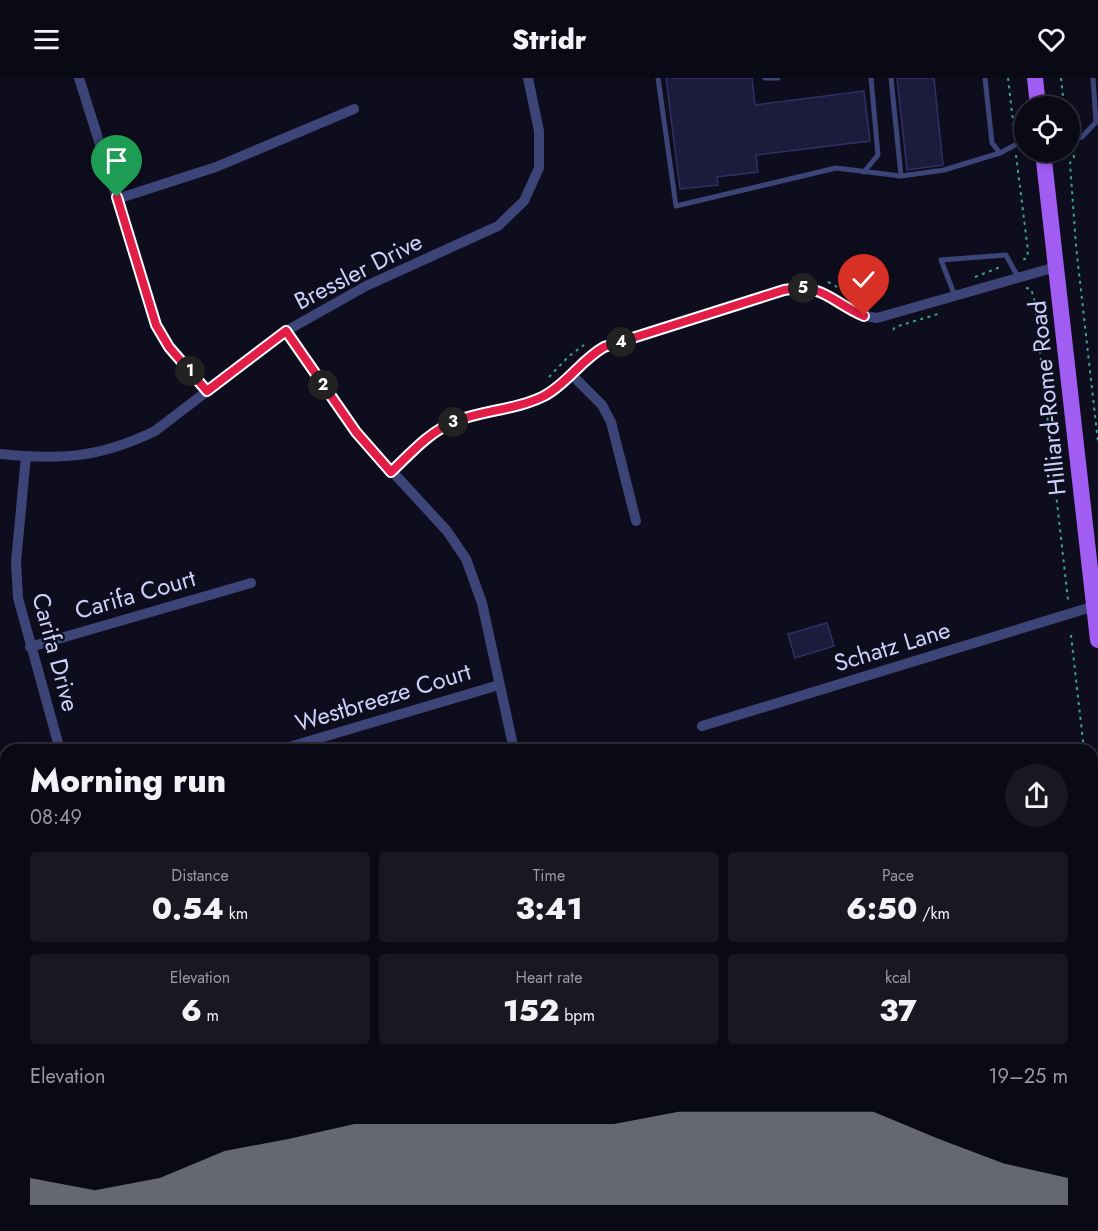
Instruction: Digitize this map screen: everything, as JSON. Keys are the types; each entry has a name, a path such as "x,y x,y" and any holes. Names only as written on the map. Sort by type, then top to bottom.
{"main road":[{"path":"1035,78 1037,96"},
{"name":"Hilliard-Rome Road","path":"1044,162 1096,605 1098,640"}],"street":[{"path":"79,78 156,325 169,347 207,391"},
{"name":"Bressler Drive","path":"0,454 77,457 133,442 155,431 286,331 366,286 498,226 524,201 539,168 539,131 528,78"},
{"path":"117,200 216,167 354,109"},
{"path":"391,472 440,428 458,420 530,402 559,387 590,355 604,347 784,290 799,287 814,289 842,303 851,311 877,318 955,296 1021,283 1056,267"},
{"path":"286,331 356,432 447,531 466,559 482,603 513,744"},
{"path":"571,374 602,405 611,422 636,521"},
{"name":"Carifa Drive","path":"26,456 16,579 20,608 58,744"},
{"name":"Carifa Court","path":"30,647 251,583"},
{"name":"Schatz Lane","path":"702,726 1096,605"},
{"name":"Westbreeze Court","path":"299,744 499,685"}],"lane":[{"path":"658,78 676,206 836,168 901,176 944,170 1000,153 1014,146"},
{"path":"765,78 778,78"},
{"path":"864,172 878,155 871,78"},
{"path":"891,78 901,176"},
{"path":"985,78 992,143 1000,153"},
{"path":"1080,137 1096,122 1092,78"},
{"path":"955,296 941,260 1006,255 1021,283"}],"path":[{"path":"1061,78 1063,96"},
{"path":"1071,162 1076,246 1098,442"},
{"path":"1021,283 1031,289 1034,298 1068,600"},
{"path":"893,330 895,327 938,314"},
{"path":"1071,635 1083,744"}],"building":[{"path":"666,78 752,78 755,105 864,91 870,141 756,155 758,172 717,177 718,185 680,189"},
{"path":"897,78 934,78 943,165 907,170"},
{"path":"827,623 834,646 795,658 788,634"}],"route":[{"path":"117,197 156,325 169,347 207,391 286,331 356,432 391,472 440,428 458,420 530,402 545,395 559,387 590,355 604,347 799,287 814,289 864,316"}]}
